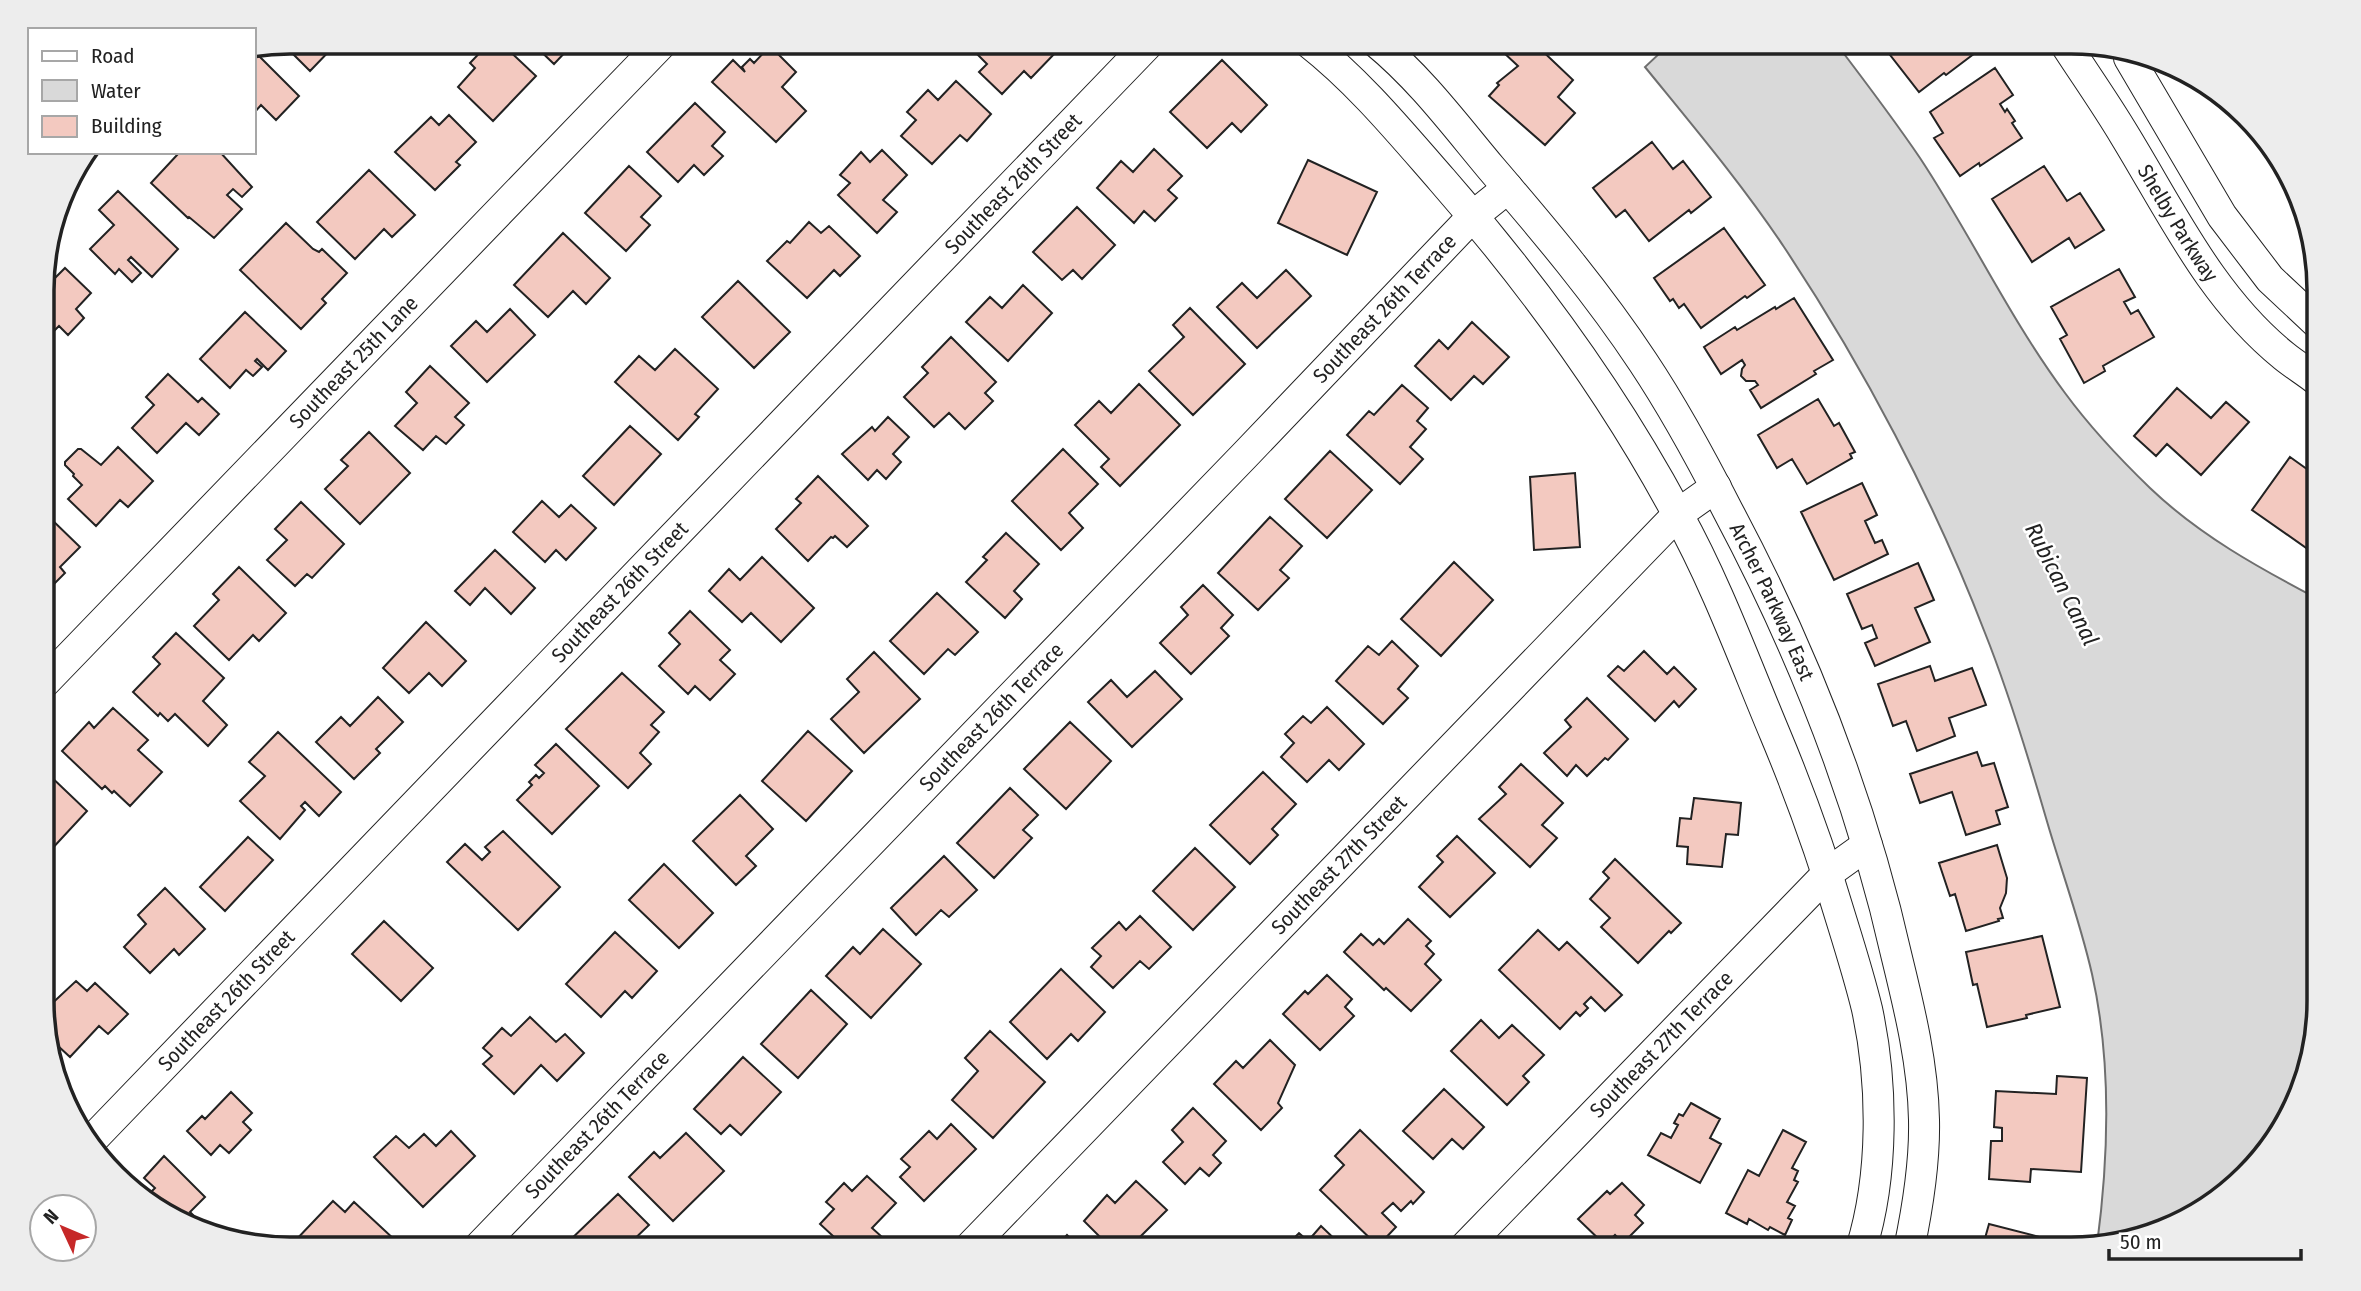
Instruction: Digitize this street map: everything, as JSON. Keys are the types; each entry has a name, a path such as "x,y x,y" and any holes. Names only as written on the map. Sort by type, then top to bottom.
{"street":[{"name":"Southeast 25th Lane","path":"54,672 651,54"},
{"name":"Southeast 26th Street","path":"97,1135 1138,54"},
{"path":"1322,54 1350,78 1473,216 1556,319 1597,378 1678,514 1713,584 1774,730 1828,873 1867,1012 1877,1086 1877,1160 1873,1197 1864,1236"},
{"path":"1350,78 1378,54"},
{"name":"Archer Parkway East","path":"1395,54 1550,237 1629,342 1695,446 1758,567 1802,662 1824,717 1867,845 1890,926 1914,1032 1924,1120 1922,1163 1911,1236"},
{"name":"Shelby Parkway","path":"2072,54 2124,133 2210,275 2259,333 2307,373"},
{"name":"Shelby Parkway","path":"2131,62 2222,216 2270,279 2307,314"},
{"name":"Southeast 26th Terrace","path":"489,1237 1473,216 1508,188"},
{"name":"Southeast 27th Street","path":"980,1237 1678,514 1716,487"},
{"name":"Southeast 27th Terrace","path":"1475,1236 1828,873 1867,845"}],"water":[{"name":"Rubican Canal","path":"1659,54 1844,54 1920,158 2045,365 2095,430 2150,488 2189,521 2252,563 2307,593 2307,1000 2302,1046 2294,1076 2267,1132 2226,1178 2202,1197 2175,1212 2146,1224 2098,1234 2106,1143 2106,1075 2092,974 2025,748 1985,633 1920,484 1842,339 1784,247 1751,201 1645,67"}],"building":[{"path":"293,54 326,54 310,71"},
{"path":"479,54 513,54 536,76 493,121 458,87 475,68 470,63"},
{"path":"544,54 564,54 554,64"},
{"path":"762,54 778,54 796,72 782,87 806,111 776,142 712,82 733,60 745,72 742,67 750,59 754,63"},
{"path":"977,54 1054,54 1031,78 1024,71 1002,94 979,72 987,64"},
{"path":"1505,54 1546,54 1573,80 1558,97 1575,113 1545,145 1489,96 1499,85 1497,83 1518,66"},
{"path":"1889,54 1974,54 1946,75 1944,73 1919,92"},
{"path":"259,56 299,96 276,120 261,105 256,111 256,57"},
{"path":"1222,60 1267,105 1241,132 1232,123 1207,148 1170,112"},
{"path":"1995,68 2013,95 2000,104 2015,121 2012,123 2022,138 1960,176 1934,138 1943,133 1930,112"},
{"path":"956,81 991,114 967,141 960,135 932,164 901,136 916,120 907,112 928,90 938,100"},
{"path":"695,103 725,132 712,146 723,156 704,175 694,165 678,182 647,152"},
{"path":"449,115 476,142 456,162 460,165 435,190 395,152 431,117 439,125"},
{"path":"1652,142 1673,169 1683,161 1711,197 1691,213 1689,210 1649,241 1625,210 1616,217 1593,188"},
{"path":"1154,149 1182,176 1168,190 1177,198 1155,221 1144,211 1134,223 1097,188 1121,161 1133,172"},
{"path":"882,150 907,175 883,200 897,212 877,233 838,195 850,183 840,175 861,152 870,162"},
{"path":"178,154 222,154 252,187 242,197 233,189 227,195 242,209 214,238 151,183"},
{"path":"1308,160 1377,192 1347,255 1278,223"},
{"path":"629,166 661,196 641,217 650,225 626,251 585,213"},
{"path":"2044,166 2067,201 2080,193 2104,230 2075,248 2069,238 2032,262 1992,199"},
{"path":"369,170 415,215 392,237 384,229 355,259 317,222"},
{"path":"118,191 178,249 152,277 131,257 128,260 141,273 132,282 119,269 115,274 90,249 114,225 99,210"},
{"path":"1077,207 1115,245 1082,279 1073,270 1062,280 1033,252"},
{"path":"809,222 821,233 829,226 860,256 840,276 834,270 807,298 767,261 787,241 790,243"},
{"path":"286,223 313,249 319,252 322,249 347,273 322,299 326,303 301,329 240,270"},
{"path":"1724,228 1765,285 1701,328 1684,304 1679,308 1673,299 1670,301 1654,278"},
{"path":"563,233 610,278 586,304 573,291 548,317 514,285"},
{"path":"65,268 91,293 76,309 84,318 68,335 59,326 55,330 55,278"},
{"path":"2119,269 2135,297 2124,302 2131,314 2138,310 2154,337 2103,366 2105,371 2084,383 2060,339 2067,335 2051,307"},
{"path":"1286,270 1311,296 1257,348 1217,307 1242,283 1257,298"},
{"path":"738,281 790,332 754,368 702,317"},
{"path":"1023,285 1052,313 1008,361 966,322 990,297 1002,308"},
{"path":"1794,298 1833,360 1814,371 1816,374 1761,408 1750,390 1758,385 1755,381 1746,381 1741,376 1745,365 1742,360 1721,374 1704,347 1735,327 1737,330"},
{"path":"1190,308 1245,364 1193,415 1149,371 1184,337 1173,325"},
{"path":"510,309 535,335 487,382 451,346 476,321 487,332"},
{"path":"245,312 286,351 268,370 257,359 255,361 262,367 253,376 246,370 230,388 200,359"},
{"path":"1472,322 1509,357 1483,384 1474,376 1451,400 1415,366 1439,340 1448,349"},
{"path":"951,337 996,382 985,393 993,401 965,429 949,413 934,427 904,397 928,373 922,367"},
{"path":"675,349 718,389 695,414 699,417 678,440 615,382 639,356 655,370"},
{"path":"430,366 469,403 455,417 464,425 446,444 436,436 423,450 395,426 417,403 406,392"},
{"path":"168,374 198,402 202,398 219,414 199,435 186,423 157,453 132,428 154,405 146,397"},
{"path":"1139,384 1180,425 1120,486 1101,467 1109,459 1075,425 1099,401 1111,413"},
{"path":"1402,385 1428,408 1417,421 1426,429 1410,447 1423,459 1400,484 1347,435 1369,411 1374,415"},
{"path":"2177,388 2211,418 2226,402 2249,422 2201,475 2167,444 2156,456 2134,436"},
{"path":"1818,399 1834,426 1839,423 1855,452 1850,454 1852,458 1807,484 1792,459 1777,468 1758,435"},
{"path":"888,417 909,437 893,454 901,462 886,479 877,470 868,480 842,454 872,427 875,431"},
{"path":"630,426 661,454 614,505 583,476"},
{"path":"369,432 410,473 360,524 325,489 348,466 341,460"},
{"path":"118,447 153,481 128,507 120,500 96,526 68,499 82,485 65,462 81,449 101,465"},
{"path":"1063,449 1098,484 1069,513 1083,528 1061,550 1012,501"},
{"path":"1330,451 1372,490 1327,538 1285,499"},
{"path":"2290,457 2307,469 2307,548 2252,510"},
{"path":"1575,473 1580,547 1534,550 1530,477"},
{"path":"818,476 868,526 847,547 835,536 831,537 808,561 776,529 801,503 796,499"},
{"path":"1862,483 1877,515 1865,521 1875,543 1882,540 1888,554 1834,580 1801,512"},
{"path":"542,501 559,517 571,505 596,528 566,560 556,550 545,562 513,532"},
{"path":"301,502 344,544 312,578 307,574 295,586 267,560 287,540 275,529"},
{"path":"1270,517 1302,546 1280,570 1289,578 1258,610 1218,573"},
{"path":"55,522 80,547 60,567 65,573 55,583"},
{"path":"1006,533 1039,564 1014,591 1022,599 1005,618 966,582 987,560 983,557"},
{"path":"495,550 535,588 511,614 485,588 470,605 455,591"},
{"path":"762,557 814,608 781,642 751,613 742,622 709,591 729,569 740,580"},
{"path":"1454,562 1493,600 1441,656 1401,619"},
{"path":"1918,563 1934,600 1915,608 1930,642 1875,666 1865,643 1877,638 1872,625 1862,629 1847,594"},
{"path":"239,567 286,613 259,641 253,635 229,660 194,626 219,600 213,594"},
{"path":"1203,585 1233,615 1221,628 1229,636 1191,674 1160,643 1188,615 1181,607"},
{"path":"937,593 978,632 955,655 948,649 924,674 890,641"},
{"path":"690,611 730,650 720,660 735,674 710,700 695,686 688,694 659,666 680,644 669,633"},
{"path":"426,622 466,661 442,686 429,673 409,693 383,668"},
{"path":"176,633 224,678 203,701 227,725 208,746 175,714 168,721 160,713 158,716 133,692 160,664 153,657"},
{"path":"1392,641 1418,666 1398,689 1408,698 1383,724 1336,681 1368,646 1379,655"},
{"path":"1644,651 1667,674 1674,667 1696,689 1679,707 1674,701 1655,721 1608,676 1618,666 1624,671"},
{"path":"874,652 920,699 864,753 831,719 859,692 847,679"},
{"path":"1930,666 1935,681 1972,668 1986,705 1949,718 1955,736 1917,751 1906,721 1893,726 1878,684"},
{"path":"1155,671 1182,699 1132,747 1088,702 1111,680 1127,697"},
{"path":"622,673 664,712 651,725 659,732 640,753 651,764 628,788 566,729"},
{"path":"378,697 403,722 376,749 380,753 354,779 316,742 341,717 350,726"},
{"path":"1587,698 1628,739 1608,760 1605,758 1587,776 1576,765 1567,776 1544,753 1571,727 1565,720"},
{"path":"1327,707 1364,744 1339,770 1329,760 1307,782 1281,757 1294,743 1285,734 1303,716 1311,723"},
{"path":"113,708 148,740 138,750 162,772 130,806 114,791 112,793 105,786 102,789 62,751 89,722 94,728"},
{"path":"1070,722 1111,761 1066,809 1024,769"},
{"path":"808,731 852,771 806,821 762,781"},
{"path":"278,732 341,792 319,816 305,802 301,806 305,810 280,839 240,801 265,776 249,762"},
{"path":"556,744 599,786 552,834 517,800 532,785 529,782 536,775 539,778 544,773 535,765"},
{"path":"1977,752 1982,766 1994,763 2008,807 1996,811 2000,824 1966,835 1952,792 1920,803 1910,774"},
{"path":"1521,764 1563,803 1542,825 1557,838 1530,867 1479,819 1506,794 1499,787"},
{"path":"1263,772 1296,804 1272,829 1278,835 1250,864 1210,825"},
{"path":"54,780 87,811 54,846"},
{"path":"1010,788 1038,815 1023,830 1032,838 994,878 957,843"},
{"path":"740,795 773,829 746,856 756,866 736,885 693,841"},
{"path":"1694,798 1741,803 1738,835 1726,834 1722,867 1687,864 1688,847 1677,846 1680,818 1691,819"},
{"path":"503,831 560,887 518,930 447,862 465,844 482,860 490,852 485,847"},
{"path":"1457,836 1495,873 1450,917 1419,887 1443,862 1437,856"},
{"path":"248,837 273,860 225,911 200,887"},
{"path":"1997,845 2007,878 2006,893 2000,908 2003,918 1966,931 1955,894 1950,896 1939,863"},
{"path":"1195,848 1235,887 1193,930 1153,891"},
{"path":"944,856 977,890 949,917 941,910 916,935 891,908"},
{"path":"1615,859 1681,923 1671,933 1669,931 1638,963 1601,927 1610,918 1590,899 1609,878 1603,872"},
{"path":"664,864 713,913 679,948 629,900"},
{"path":"165,888 205,929 179,955 174,949 150,973 124,947 146,924 138,915"},
{"path":"1140,916 1171,947 1149,969 1140,961 1113,988 1091,967 1101,956 1092,948 1119,922 1126,930"},
{"path":"1408,919 1431,941 1426,946 1434,954 1425,964 1441,980 1411,1011 1344,952 1361,934 1373,945 1379,939 1384,944"},
{"path":"384,921 433,968 401,1001 352,954"},
{"path":"883,929 921,964 871,1018 826,976 853,947 860,954"},
{"path":"1538,930 1559,950 1567,942 1622,995 1605,1011 1591,997 1584,1004 1588,1008 1580,1016 1576,1012 1560,1029 1499,970"},
{"path":"615,932 657,971 632,998 625,991 601,1017 566,984"},
{"path":"2042,936 2060,1007 1987,1027 1977,984 1973,985 1966,952"},
{"path":"1061,969 1105,1012 1078,1041 1071,1034 1047,1059 1010,1022"},
{"path":"1327,975 1352,999 1345,1007 1354,1016 1320,1050 1283,1014 1305,991 1308,994"},
{"path":"76,981 87,991 95,983 128,1014 108,1034 99,1026 70,1057 59,1047 54,1002"},
{"path":"811,990 847,1024 798,1078 761,1044"},
{"path":"530,1017 556,1042 565,1034 584,1053 557,1081 541,1065 514,1094 483,1064 492,1056 483,1048 502,1028 511,1036"},
{"path":"1481,1020 1499,1038 1512,1025 1544,1055 1523,1076 1529,1082 1507,1105 1451,1051"},
{"path":"990,1031 1045,1082 993,1138 952,1100 978,1071 965,1058"},
{"path":"1270,1040 1295,1065 1278,1103 1282,1108 1261,1130 1214,1084 1236,1061 1243,1068"},
{"path":"743,1057 781,1092 741,1135 730,1125 721,1134 694,1109"},
{"path":"2057,1076 2087,1078 2081,1172 2031,1169 2030,1182 1989,1179 1991,1141 2002,1141 2002,1128 1994,1127 1996,1091 2056,1094"},
{"path":"1444,1089 1484,1127 1463,1149 1452,1139 1433,1159 1403,1131"},
{"path":"231,1092 252,1113 243,1122 251,1130 229,1153 220,1145 211,1155 187,1131 202,1116 205,1119"},
{"path":"1691,1103 1720,1119 1710,1138 1721,1144 1700,1183 1648,1155 1661,1133 1671,1138 1678,1125 1674,1123 1679,1114 1683,1116"},
{"path":"1193,1108 1226,1141 1213,1155 1221,1163 1209,1176 1200,1168 1185,1184 1163,1162 1183,1142 1172,1130"},
{"path":"951,1124 976,1149 924,1201 900,1177 910,1167 901,1159 929,1131 937,1139"},
{"path":"1360,1130 1424,1192 1413,1204 1411,1201 1401,1211 1393,1203 1382,1213 1396,1227 1387,1236 1368,1236 1320,1190 1344,1165 1335,1156"},
{"path":"1783,1130 1806,1142 1792,1168 1798,1171 1794,1180 1798,1182 1787,1202 1795,1206 1788,1218 1792,1220 1785,1235 1770,1227 1768,1230 1749,1219 1747,1224 1726,1213 1748,1170 1759,1176"},
{"path":"451,1131 475,1156 423,1207 374,1157 396,1136 409,1148 424,1134 436,1146"},
{"path":"686,1133 724,1171 673,1221 629,1177 654,1152 660,1158"},
{"path":"164,1156 205,1197 190,1212 193,1215 152,1191 155,1188 144,1178"},
{"path":"867,1176 896,1203 872,1228 882,1237 834,1237 820,1224 834,1209 826,1202 844,1183 852,1191"},
{"path":"1136,1181 1167,1210 1140,1237 1100,1237 1084,1221 1107,1195 1115,1203"},
{"path":"1622,1183 1644,1205 1635,1215 1643,1223 1630,1236 1596,1236 1578,1219 1607,1191 1610,1194"},
{"path":"618,1194 649,1225 637,1237 573,1237"},
{"path":"333,1201 345,1212 354,1202 392,1237 299,1237"},
{"path":"1989,1224 2036,1236 1986,1236"},
{"path":"1321,1226 1332,1236 1312,1236"}]}
